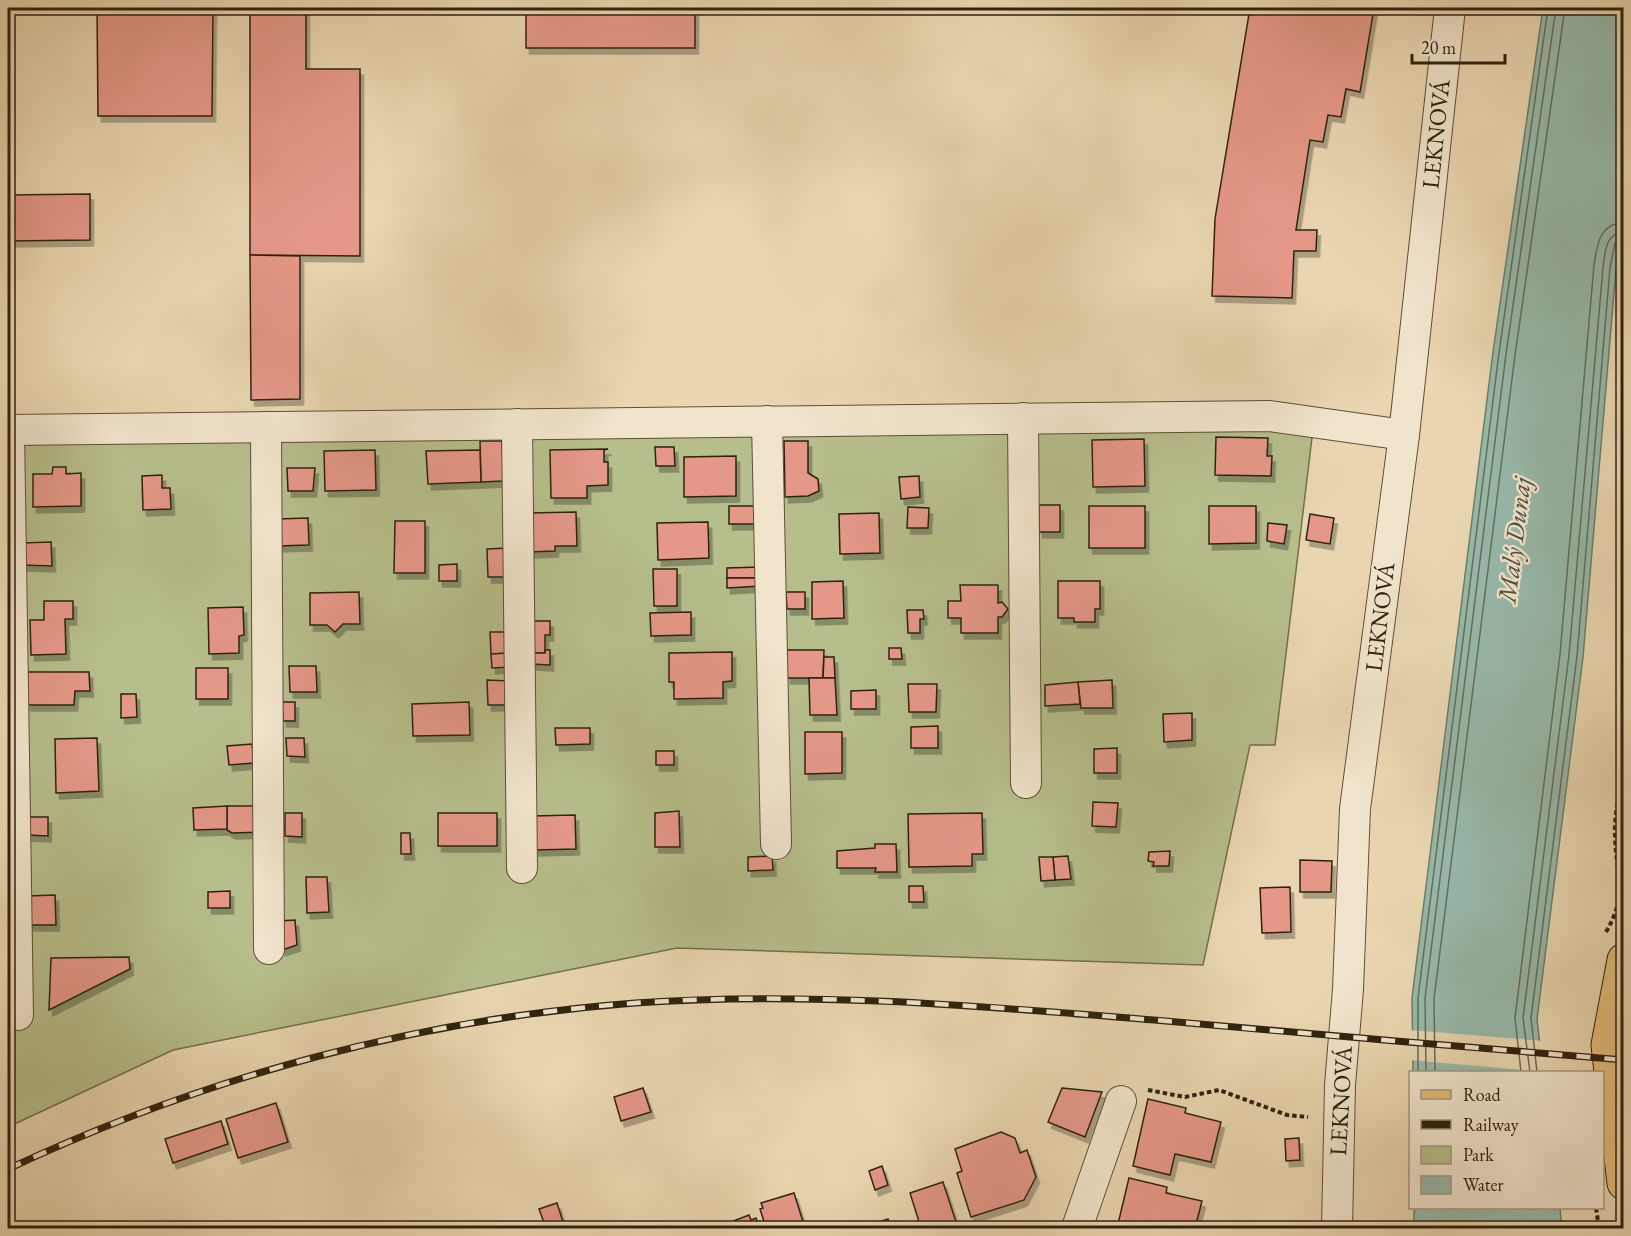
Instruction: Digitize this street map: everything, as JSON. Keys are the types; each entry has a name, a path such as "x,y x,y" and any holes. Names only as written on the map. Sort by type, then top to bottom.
{"main road":[{"path":"1614,947 1608,1045 1623,1184"}],"street":[{"name":"LEKNOVÁ","path":"1337,1228 1339,1121 1348,989 1355,809 1404,435 1450,8"},
{"path":"18,1015 8,430 1270,416 1404,435"},
{"path":"1023,418 1026,783"},
{"path":"767,422 776,844"},
{"path":"517,424 522,868"},
{"path":"266,427 269,949"},
{"path":"1077,1228 1121,1101"}],"path":[{"path":"1614,947 1615,917 1621,897 1615,834 1623,774"},
{"path":"1121,1101 1135,1087 1185,1098 1219,1089 1287,1115 1339,1121"},
{"path":"1596,1209 1599,1228"}],"green space":[{"path":"1313,429 1275,745 1250,745 1203,965 677,948 173,1050 8,1127 8,444"}],"water":[{"name":"Malý Dunaj","path":"1543,8 1623,8 1623,232 1616,269 1583,657 1537,1019 1543,1071 1413,1071 1412,998 1493,352"},
{"path":"1414,1209 1560,1209 1562,1228 1414,1228"}],"pier":[{"path":"1409,1030 1543,1041 1546,1071 1535,1071 1409,1060"}],"building":[{"path":"97,8 213,8 212,116 98,116"},
{"path":"250,8 306,8 306,69 360,69 360,256 250,255"},
{"path":"526,8 695,8 695,48 526,48"},
{"path":"1250,8 1374,8 1360,92 1346,89 1341,117 1328,115 1323,142 1310,140 1296,230 1317,230 1316,251 1294,251 1292,298 1212,296 1215,219"},
{"path":"90,194 90,240 8,241 8,195"},
{"path":"250,255 300,256 300,399 251,400"},
{"path":"1216,437 1268,438 1267,456 1272,456 1271,476 1215,475"},
{"path":"1144,439 1145,486 1093,487 1092,440"},
{"path":"480,441 502,441 504,481 481,482"},
{"path":"784,441 808,441 808,473 818,479 819,491 808,496 785,497"},
{"path":"655,447 674,447 675,466 656,466"},
{"path":"608,449 604,450 604,462 608,462 608,485 587,486 587,498 551,498 550,450"},
{"path":"375,450 376,490 325,491 324,451"},
{"path":"480,450 481,482 428,484 426,451"},
{"path":"736,456 736,496 684,497 684,457"},
{"path":"53,467 66,467 66,474 81,473 81,506 33,507 33,474 52,474"},
{"path":"287,468 315,468 313,491 288,491"},
{"path":"162,475 162,488 170,488 171,509 143,510 142,476"},
{"path":"919,476 920,497 901,499 899,477"},
{"path":"1039,505 1060,505 1060,532 1039,532"},
{"path":"729,506 754,506 755,524 729,524"},
{"path":"1089,506 1145,506 1145,548 1089,548"},
{"path":"1209,506 1256,506 1256,543 1209,544"},
{"path":"908,507 929,508 928,528 907,528"},
{"path":"576,512 577,546 555,546 555,551 529,552 529,513"},
{"path":"879,513 880,553 840,554 839,514"},
{"path":"1310,514 1334,518 1330,544 1306,540"},
{"path":"308,518 309,545 277,546 277,519"},
{"path":"395,521 425,521 425,573 394,573"},
{"path":"708,522 709,558 658,560 657,523"},
{"path":"1268,523 1287,525 1284,544 1267,541"},
{"path":"51,542 52,566 23,565 23,543"},
{"path":"509,548 510,577 488,577 487,549"},
{"path":"457,564 457,581 439,581 439,565"},
{"path":"761,567 762,578 727,578 727,568"},
{"path":"653,569 677,569 677,606 654,606"},
{"path":"727,578 762,578 762,586 727,588"},
{"path":"843,581 844,618 812,619 812,582"},
{"path":"1058,581 1100,581 1100,609 1095,609 1095,622 1074,622 1074,618 1058,618"},
{"path":"960,585 998,585 998,603 1002,602 1008,609 1002,617 998,617 998,633 961,633 961,618 948,618 948,601 961,601"},
{"path":"359,592 360,624 343,624 335,632 327,625 310,625 310,593"},
{"path":"786,592 805,592 805,609 787,609"},
{"path":"44,601 73,601 73,619 65,619 66,654 31,655 30,620 44,620"},
{"path":"243,607 244,635 239,636 239,653 209,654 208,608"},
{"path":"907,610 923,610 924,619 920,619 920,633 908,633"},
{"path":"691,612 691,635 651,636 650,613"},
{"path":"531,621 550,621 550,635 545,635 545,653 531,653"},
{"path":"490,632 510,632 510,653 491,654"},
{"path":"889,648 901,648 902,659 889,659"},
{"path":"545,650 550,650 550,665 531,664 531,653 545,653"},
{"path":"786,650 824,650 823,678 787,678"},
{"path":"732,652 732,681 723,682 723,698 674,699 674,682 669,682 669,653"},
{"path":"510,653 511,667 492,668 491,654"},
{"path":"824,657 834,657 835,678 823,678"},
{"path":"289,666 316,666 317,692 290,692"},
{"path":"196,668 228,668 228,699 196,699"},
{"path":"26,672 89,672 90,691 75,691 74,705 27,705"},
{"path":"809,678 835,678 837,715 810,715"},
{"path":"487,680 512,681 512,705 488,705"},
{"path":"1112,680 1113,708 1081,708 1078,682"},
{"path":"1078,682 1080,704 1045,706 1045,685"},
{"path":"908,684 937,684 936,712 909,712"},
{"path":"876,690 876,709 851,709 851,691"},
{"path":"121,694 136,694 137,717 121,718"},
{"path":"282,702 295,702 295,721 283,721"},
{"path":"469,702 470,735 413,736 412,704"},
{"path":"1192,713 1192,740 1164,742 1163,714"},
{"path":"938,726 938,748 911,748 911,727"},
{"path":"555,728 590,728 590,744 556,745"},
{"path":"805,732 842,732 842,773 805,774"},
{"path":"97,738 99,791 56,793 55,739"},
{"path":"286,738 304,738 305,757 287,756"},
{"path":"252,744 254,763 229,765 227,746"},
{"path":"1117,748 1117,773 1094,773 1094,749"},
{"path":"656,751 674,751 674,765 656,765"},
{"path":"1093,802 1118,803 1116,827 1092,826"},
{"path":"227,806 260,806 261,832 232,833 227,830"},
{"path":"227,806 227,829 194,830 193,808"},
{"path":"679,811 680,847 655,847 655,813"},
{"path":"285,813 302,813 302,837 285,836"},
{"path":"438,813 497,813 497,846 438,846"},
{"path":"982,813 983,854 972,854 972,866 909,867 908,814"},
{"path":"575,815 576,849 534,850 533,816"},
{"path":"27,817 48,817 48,836 27,835"},
{"path":"401,833 410,833 411,854 401,854"},
{"path":"875,844 896,844 897,872 875,872 876,868 837,868 837,851 875,848"},
{"path":"1170,851 1169,866 1153,866 1154,862 1148,861 1149,852"},
{"path":"772,856 773,870 748,871 748,857"},
{"path":"1068,856 1071,879 1055,880 1053,857"},
{"path":"1039,857 1053,857 1055,880 1041,881"},
{"path":"1300,860 1332,861 1331,892 1300,892"},
{"path":"306,877 327,877 329,912 307,913"},
{"path":"909,886 923,886 924,902 909,902"},
{"path":"1290,887 1291,932 1262,933 1260,888"},
{"path":"230,891 230,908 208,908 208,892"},
{"path":"55,895 56,925 28,925 27,896"},
{"path":"295,920 297,945 282,950 279,921"},
{"path":"129,957 130,969 49,1010 51,958"},
{"path":"643,1088 651,1112 621,1121 614,1097"},
{"path":"1062,1088 1102,1092 1085,1137 1048,1122"},
{"path":"1148,1099 1186,1108 1185,1113 1221,1122 1211,1162 1175,1154 1170,1175 1133,1166"},
{"path":"276,1103 288,1142 238,1158 226,1119"},
{"path":"221,1121 228,1144 173,1163 165,1139"},
{"path":"1001,1132 1015,1138 1020,1153 1027,1150 1036,1177 1024,1200 971,1217 957,1173 962,1171 955,1149"},
{"path":"1299,1138 1300,1160 1286,1161 1285,1139"},
{"path":"882,1166 888,1185 875,1190 869,1171"},
{"path":"1129,1178 1167,1187 1166,1193 1202,1201 1195,1228 1117,1228"},
{"path":"943,1182 958,1228 921,1228 910,1193"},
{"path":"794,1193 805,1228 766,1228 760,1209 763,1208 761,1203"},
{"path":"557,1203 565,1228 546,1228 539,1209"},
{"path":"749,1215 751,1220 756,1218 760,1228 727,1228 728,1223"},
{"path":"888,1219 891,1228 859,1228"}],"railway":[{"path":"8,1169 158,1106 235,1080 314,1058 393,1038 473,1023 554,1011 635,1003 830,999 959,1005 1624,1060"}]}
